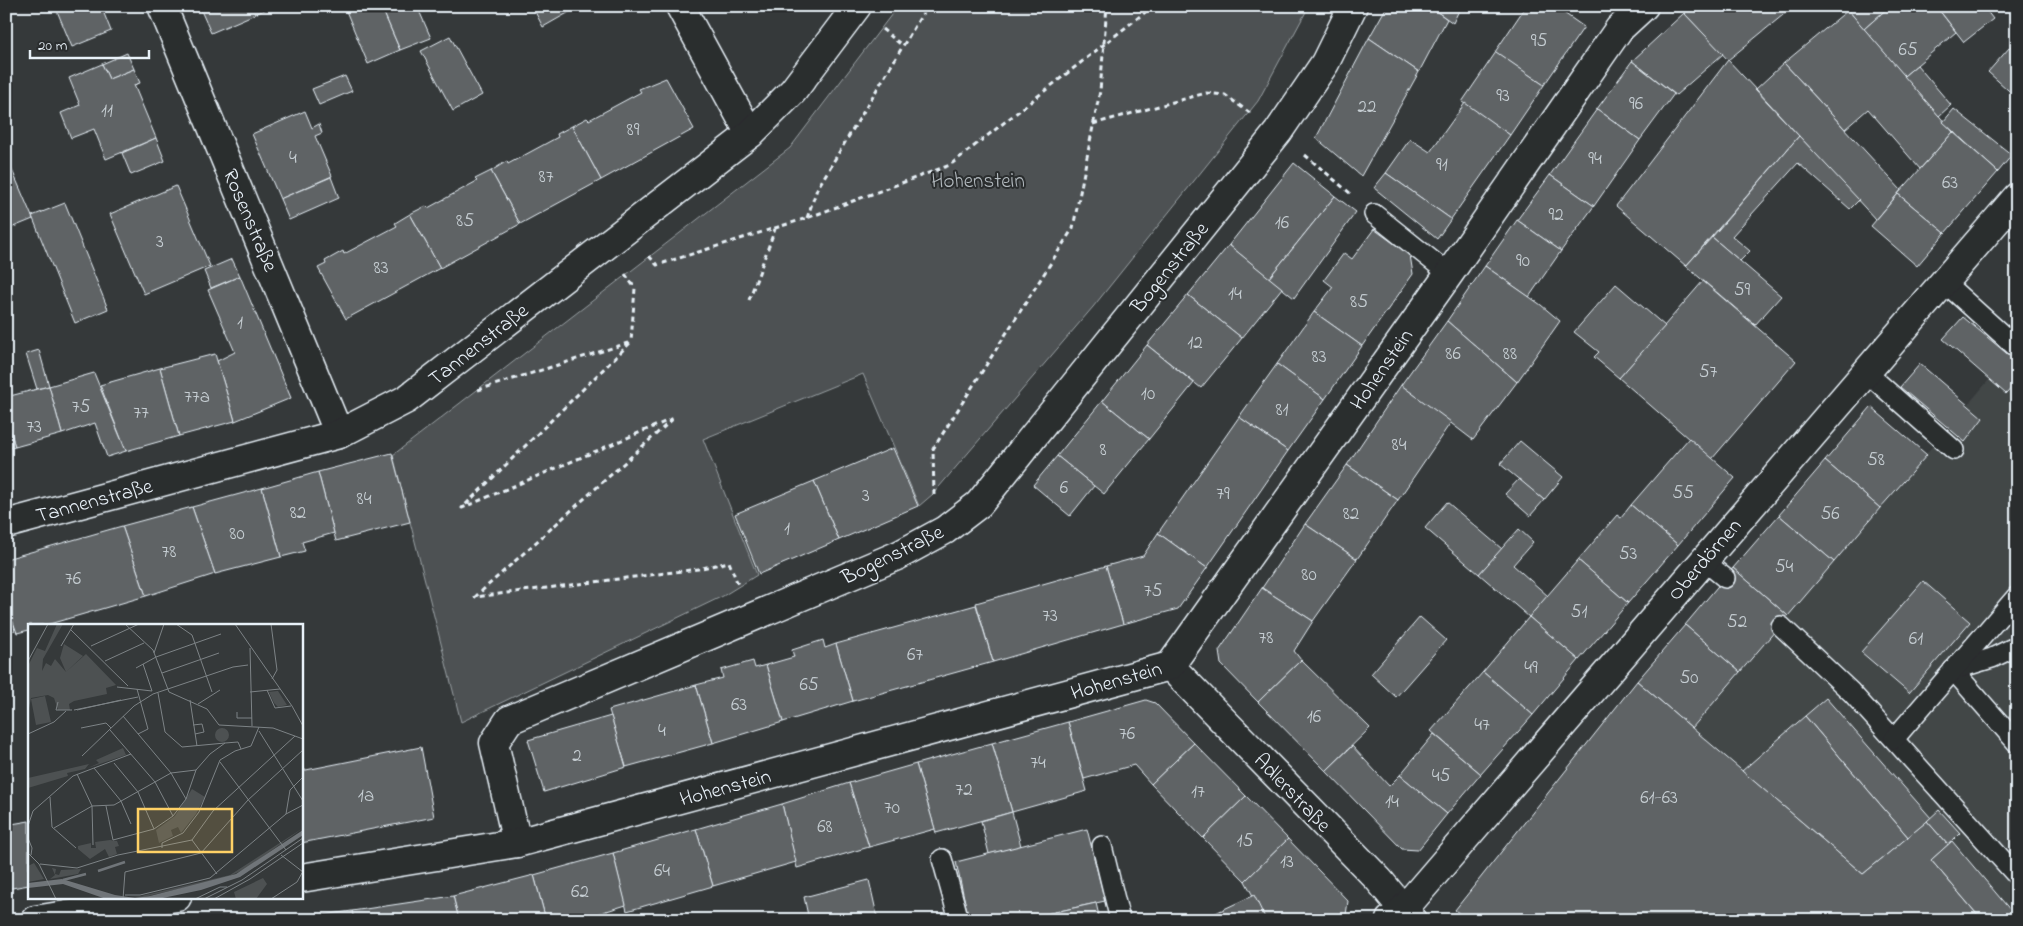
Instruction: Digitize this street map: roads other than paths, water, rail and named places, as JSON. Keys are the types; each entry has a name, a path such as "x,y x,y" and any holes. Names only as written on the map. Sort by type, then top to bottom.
{"street":[{"name":"Rosenstraße","path":"162,6 339,434"},
{"path":"680,6 750,134"},
{"name":"Tannenstraße","path":"6,524 339,434 407,399 750,134 793,91 857,6"},
{"name":"Bogenstraße","path":"517,843 494,743 508,720 899,555 945,530 979,504 1278,132 1325,63 1354,6"},
{"name":"Hohenstein","path":"302,878 517,843 1170,666 1449,274 1618,29 1644,6"},
{"name":"Oberdörnen","path":"1402,916 1703,560 2017,197"},
{"name":"Adlerstraße","path":"1170,666 1379,880 1402,916"},
{"path":"35,920 171,898"}],"lane":[{"path":"1374,214 1449,274"},
{"path":"1944,282 2017,348"},
{"path":"1866,372 1954,450"},
{"path":"1703,560 1725,578"},
{"path":"1894,739 2017,596"},
{"path":"1781,626 1845,686 2017,876"},
{"path":"1953,670 1992,658 2017,646"},
{"path":"1953,670 2017,743"},
{"path":"1102,846 1120,920"},
{"path":"942,859 959,920"}]}
